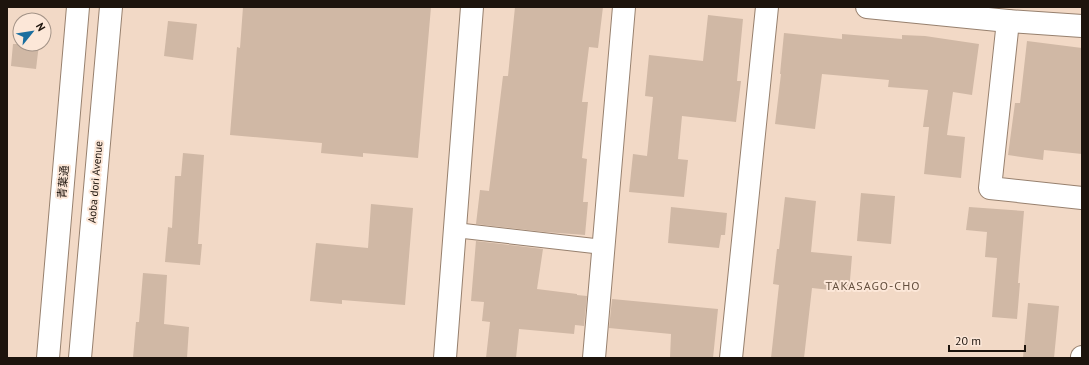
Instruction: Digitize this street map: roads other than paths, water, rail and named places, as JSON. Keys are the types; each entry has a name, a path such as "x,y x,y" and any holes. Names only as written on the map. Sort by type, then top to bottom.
{"street":[{"name":"青葉通","path":"48,358 78,7"},
{"name":"Aoba dori Avenue","path":"80,358 110,7"},
{"path":"445,358 472,7"},
{"path":"594,358 624,7"},
{"path":"731,358 767,7"},
{"path":"867,7 1008,21 1082,26"},
{"path":"1008,21 990,188 1082,198"}],"lane":[{"path":"455,230 603,247"}],"district":[{"name":"TAKASAGO-CHO","path":"873,286"}]}
